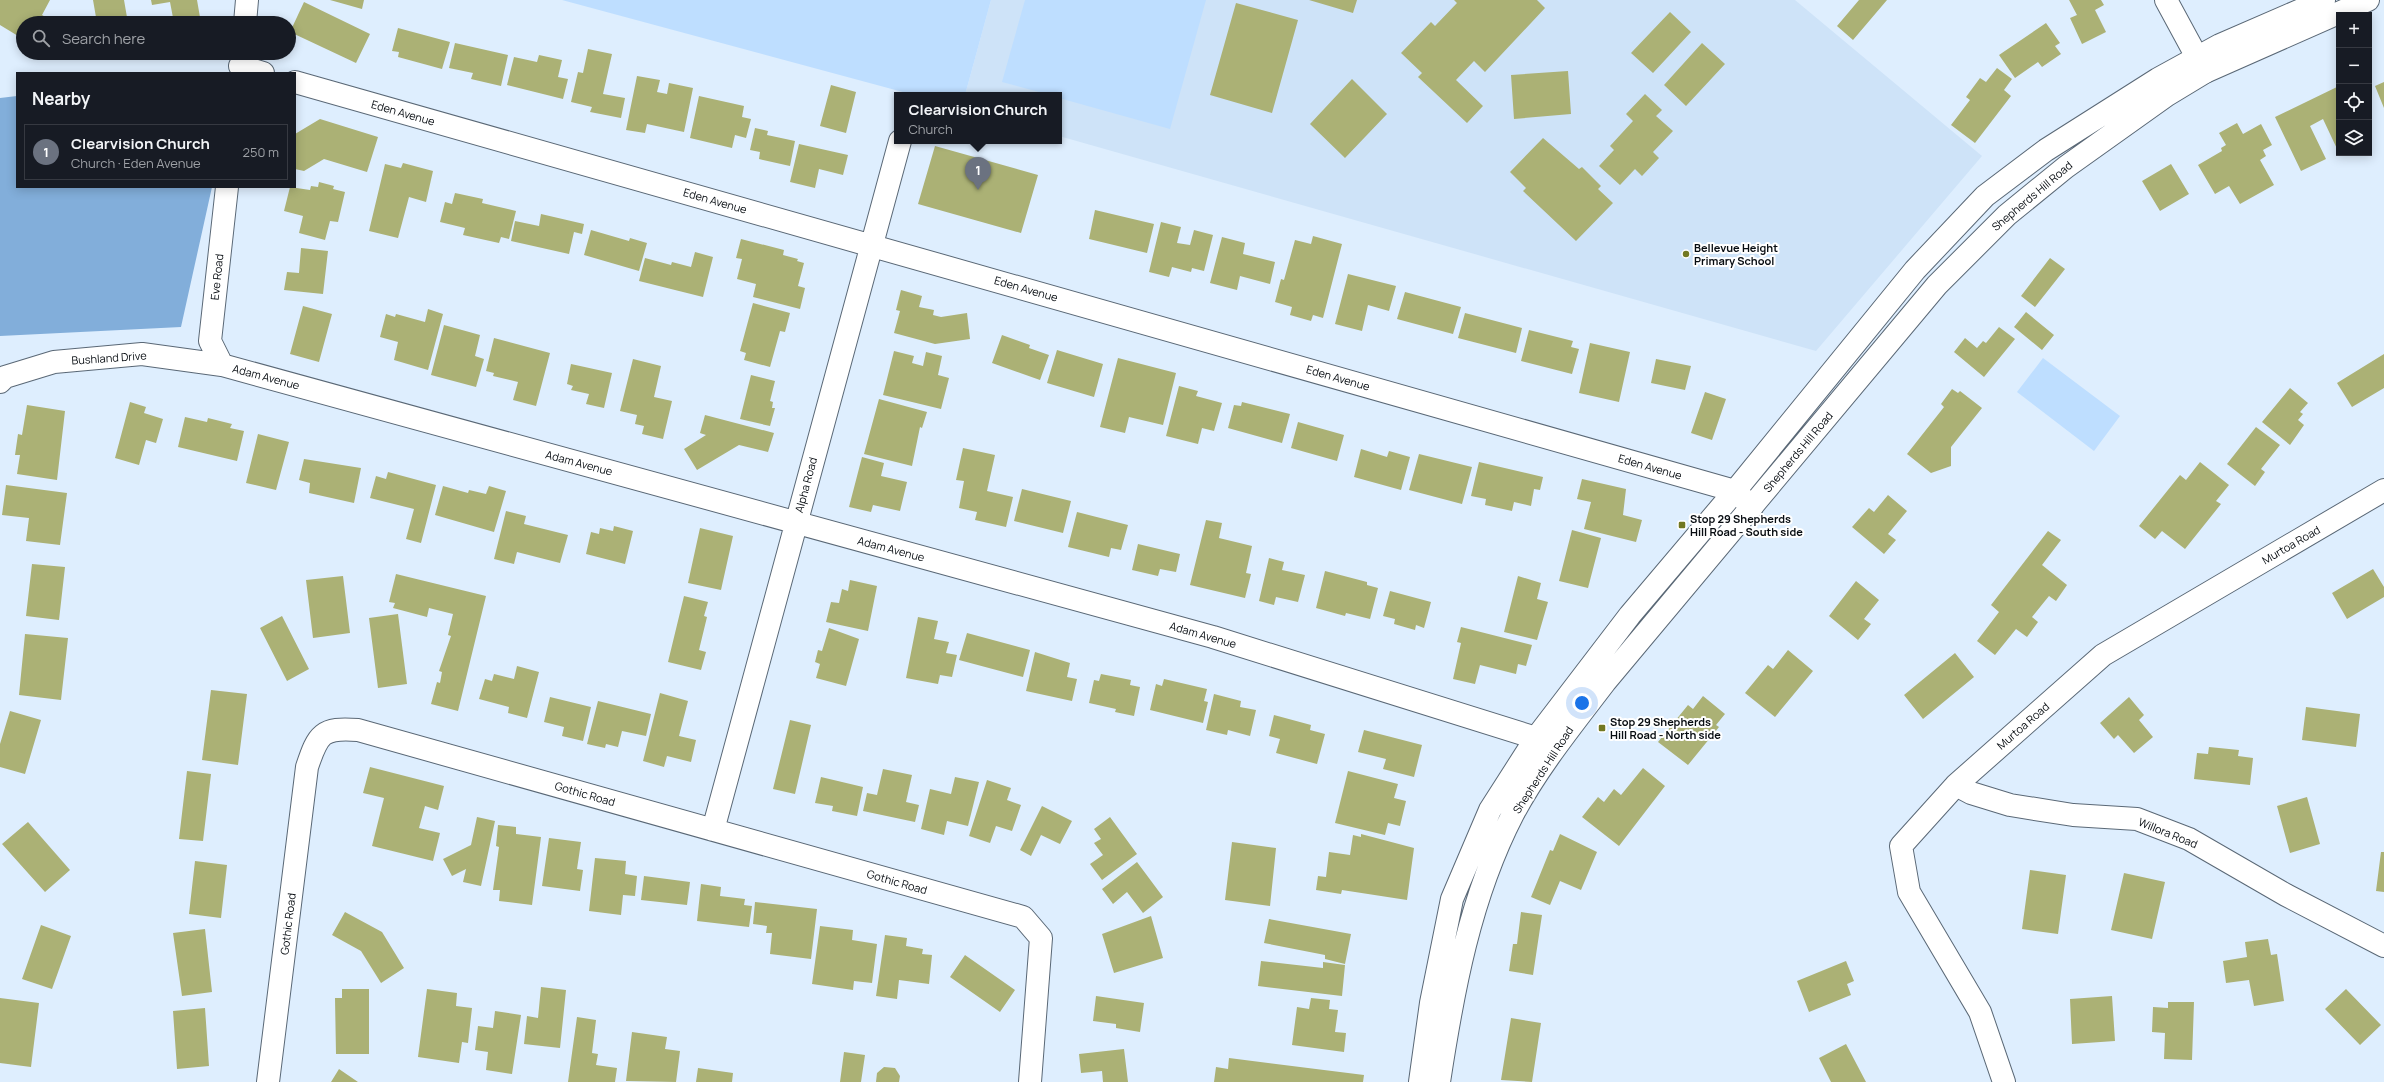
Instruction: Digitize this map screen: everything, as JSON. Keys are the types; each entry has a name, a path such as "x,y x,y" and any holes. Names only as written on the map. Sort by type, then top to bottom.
{"street":[{"path":"246,16 248,0"},
{"path":"2166,0 2202,65"},
{"name":"Shepherds Hill Road","path":"1439,1082 1452,998 1475,906 1513,814 1554,750 1605,682 1937,285 2007,215 2066,167 2167,95 2202,65 2220,45 2324,0"},
{"name":"Shepherds Hill Road","path":"1420,1082 1430,1003 1452,899 1490,810 1536,738 1630,615 1735,491 1915,270 1985,196 2046,150 2158,79 2202,65 2368,0"},
{"path":"240,64 260,72"},
{"name":"Eden Avenue","path":"296,82 1735,491 1752,507"},
{"name":"Alpha Road","path":"713,830 899,144"},
{"name":"Eve Road","path":"222,365 210,341 227,188"},
{"name":"Bushland Drive","path":"0,382 5,377 54,362 142,354 222,365"},
{"name":"Adam Avenue","path":"222,365 1213,637 1536,738 1554,750"},
{"name":"Murtoa Road","path":"2004,1082 1980,1012 1909,892 1901,846 1956,785 2103,655 2384,490"},
{"name":"Gothic Road","path":"268,1082 307,767 315,743 324,732 337,728 358,730 1023,917 1041,938 1030,1082"},
{"name":"Willora Road","path":"1956,785 1972,793 2010,805 2073,815 2138,820 2174,833 2189,839 2286,894 2384,946"}],"shaded area":[{"path":"562,0 991,0 966,92 903,92"},
{"name":"Bellevue Height Primary School","path":"991,0 1795,0 1982,156 1816,351 1062,137 1062,92 966,92"},
{"path":"1025,0 1206,0 1170,129 1062,99 1062,92 1039,92 1002,82"},
{"path":"16,96 16,188 212,188 181,327 0,336 0,98"},
{"path":"2043,358 2120,416 2094,451 2017,392"}],"building":[{"path":"0,0 50,0 42,15 44,16 16,16 16,35 0,25"},
{"path":"93,0 124,0 127,16 96,16"},
{"path":"151,0 197,0 200,16 173,16 170,2 152,5"},
{"path":"330,0 364,0 362,9"},
{"path":"1309,0 1357,0 1353,13"},
{"path":"1454,0 1537,0 1545,8 1485,72 1474,61 1456,80 1483,106 1467,123 1418,77 1422,73 1401,53 1431,22 1435,26 1457,3"},
{"path":"1859,0 1887,0 1853,40 1837,26"},
{"path":"2069,0 2101,0 2104,5 2095,10 2106,32 2082,44 2070,18 2077,15"},
{"path":"304,2 370,34 356,63 296,35 296,19"},
{"path":"1236,3 1298,20 1272,113 1210,95"},
{"path":"1670,12 1691,32 1653,73 1631,53"},
{"path":"2046,23 2060,43 2055,46 2061,54 2042,67 2038,62 2015,78 1999,55"},
{"path":"398,28 450,42 442,69 398,57 399,52 392,51"},
{"path":"455,43 508,55 501,86 471,79 473,73 449,68"},
{"path":"1702,43 1725,64 1686,106 1664,85"},
{"path":"588,49 612,54 603,94 625,98 621,118 590,112 592,107 571,102 578,72 583,73"},
{"path":"539,55 562,60 558,77 568,79 563,99 507,85 514,57 537,62"},
{"path":"1997,68 2012,79 2004,90 2011,96 1975,143 1951,125 1970,100 1966,97 1980,78 1986,82"},
{"path":"1568,71 1571,114 1514,119 1511,75"},
{"path":"637,76 660,80 657,92 667,94 669,83 693,88 684,132 647,124 645,133 626,130"},
{"path":"1352,79 1387,114 1345,158 1310,124"},
{"path":"2384,82 2384,108 2375,86"},
{"path":"831,85 856,92 846,133 820,126"},
{"path":"2336,87 2336,147 2323,119 2310,126 2326,159 2301,171 2275,117"},
{"path":"1645,94 1662,110 1656,116 1673,131 1653,152 1659,158 1642,176 1635,169 1620,185 1599,166 1614,150 1610,146 1633,121 1626,114"},
{"path":"699,96 744,106 742,117 751,119 746,138 735,135 732,148 690,138"},
{"path":"320,119 378,137 367,172 324,159 304,171 296,169 296,133"},
{"path":"2237,123 2243,134 2261,124 2272,145 2263,150 2266,156 2260,160 2274,185 2240,204 2229,186 2215,194 2198,165 2222,151 2221,148 2226,145 2219,133"},
{"path":"755,128 768,131 767,135 795,141 790,166 759,159 760,152 750,150"},
{"path":"1543,138 1579,169 1582,167 1601,186 1598,189 1613,203 1576,241 1523,191 1526,188 1510,172"},
{"path":"799,144 848,155 843,175 819,169 815,188 790,182"},
{"path":"935,146 1038,175 1021,233 918,204"},
{"path":"403,163 433,171 426,202 409,197 398,238 369,231 385,164 401,168"},
{"path":"2171,164 2189,194 2160,211 2142,181"},
{"path":"319,182 334,186 333,189 345,192 338,222 330,221 325,240 299,233 303,216 284,211 290,188 310,190 311,186 318,187"},
{"path":"455,193 483,199 482,203 516,211 509,239 501,237 499,243 463,235 465,228 440,222 445,202 452,204"},
{"path":"1095,210 1154,224 1147,253 1089,239"},
{"path":"541,214 584,224 582,234 574,232 569,254 511,241 515,221 539,226"},
{"path":"1161,222 1181,227 1177,243 1190,245 1194,230 1213,235 1204,271 1192,268 1191,272 1172,267 1169,277 1149,272"},
{"path":"591,230 629,241 630,238 647,243 639,271 584,255"},
{"path":"1313,236 1342,244 1323,318 1313,315 1311,321 1290,315 1292,307 1275,302 1281,279 1284,280 1295,240 1311,244"},
{"path":"1222,237 1245,243 1243,254 1275,262 1270,284 1240,276 1237,290 1210,283"},
{"path":"741,239 784,250 783,255 798,259 797,261 804,263 798,286 805,288 800,309 753,297 756,284 737,279 742,259 736,258"},
{"path":"301,248 328,251 323,294 284,290 287,272 299,273"},
{"path":"695,252 713,257 703,297 639,281 645,258 671,265 672,262 691,267"},
{"path":"2050,258 2065,269 2035,307 2021,296"},
{"path":"1348,274 1396,286 1389,311 1368,305 1362,331 1335,324"},
{"path":"901,290 922,296 919,307 934,310 933,315 941,317 967,313 970,339 935,344 894,333 900,311 896,310"},
{"path":"1405,292 1461,307 1453,334 1397,319"},
{"path":"753,303 790,313 785,332 780,331 770,367 744,360 746,353 740,351"},
{"path":"303,306 332,314 319,362 290,354"},
{"path":"428,309 443,314 428,370 394,360 398,342 380,337 386,314 395,317 396,314 425,322"},
{"path":"2026,312 2054,335 2042,350 2014,327"},
{"path":"1465,313 1522,328 1516,353 1458,338"},
{"path":"444,325 480,335 475,356 484,359 476,387 431,375"},
{"path":"1999,327 2015,339 1984,377 1954,352 1965,338 1977,348 1983,341 1986,343"},
{"path":"1529,330 1573,341 1571,347 1579,349 1572,374 1521,361"},
{"path":"1002,335 1030,345 1029,348 1049,355 1040,380 992,363"},
{"path":"494,338 550,353 536,406 513,400 518,382 493,376 494,373 486,371"},
{"path":"1590,343 1630,352 1619,402 1579,393"},
{"path":"1057,350 1103,364 1094,397 1047,383"},
{"path":"894,351 914,356 912,363 923,366 926,352 942,356 938,375 949,378 941,409 883,395"},
{"path":"2384,354 2384,388 2352,407 2337,383"},
{"path":"1118,358 1176,373 1163,425 1129,417 1125,433 1100,427"},
{"path":"633,359 661,366 654,397 672,401 663,439 642,434 644,426 635,424 637,415 620,411"},
{"path":"1656,359 1691,366 1685,390 1651,383"},
{"path":"571,364 612,373 604,408 586,404 589,394 571,390 573,386 567,384"},
{"path":"751,375 775,381 770,401 773,402 772,408 775,408 770,426 740,419"},
{"path":"1179,386 1198,391 1196,396 1222,403 1214,431 1202,428 1198,444 1166,436"},
{"path":"2290,388 2308,403 2300,412 2303,414 2298,420 2304,425 2290,445 2262,422"},
{"path":"1952,389 1958,393 1960,391 1982,408 1951,447 1951,466 1931,473 1907,454 1944,407 1941,404"},
{"path":"1705,392 1726,399 1712,440 1691,433"},
{"path":"879,399 927,412 922,428 920,427 912,466 864,454"},
{"path":"130,402 146,407 144,413 163,419 156,443 146,440 139,465 115,458"},
{"path":"1242,402 1290,414 1282,443 1228,428 1234,405 1241,406"},
{"path":"27,405 65,411 57,480 17,474 20,455 15,455 18,434 22,435"},
{"path":"705,415 774,433 768,452 739,445 697,470 684,449 706,435 700,433"},
{"path":"185,417 207,422 208,418 232,424 230,428 244,431 237,461 178,447"},
{"path":"1298,422 1344,435 1337,461 1291,448"},
{"path":"2256,427 2280,445 2261,469 2265,472 2255,486 2227,464"},
{"path":"258,434 289,442 276,490 246,483"},
{"path":"963,448 995,455 987,491 1013,497 1006,527 975,520 977,512 959,508 964,481 956,480"},
{"path":"1361,449 1387,457 1389,451 1410,457 1401,490 1354,477"},
{"path":"1419,454 1472,467 1462,504 1409,490"},
{"path":"862,457 884,463 881,476 907,482 900,511 873,505 871,512 849,507"},
{"path":"304,459 361,468 354,503 309,493 310,483 299,480"},
{"path":"1479,462 1543,477 1540,490 1534,489 1531,506 1514,502 1512,511 1485,505 1486,499 1471,496"},
{"path":"2200,462 2229,485 2216,501 2221,504 2185,549 2162,531 2155,539 2139,526 2180,475 2186,480"},
{"path":"388,472 436,485 421,543 406,539 414,509 370,498 376,476 386,479"},
{"path":"1582,479 1626,489 1623,515 1642,520 1636,542 1584,529 1591,502 1577,499"},
{"path":"6,485 67,493 60,545 26,541 29,518 2,515"},
{"path":"443,486 468,493 469,490 486,494 489,486 506,491 494,532 435,515"},
{"path":"1022,489 1071,501 1063,533 1014,521"},
{"path":"1888,495 1907,511 1888,534 1896,540 1884,554 1852,527 1869,508 1874,512"},
{"path":"506,511 526,516 524,524 568,535 560,563 517,552 514,564 494,559"},
{"path":"1077,512 1128,525 1121,550 1111,548 1109,557 1068,547"},
{"path":"1206,520 1222,523 1219,538 1252,546 1246,573 1251,574 1245,598 1190,585"},
{"path":"614,526 633,531 625,564 586,554 591,532 599,534 600,528 613,531"},
{"path":"700,528 733,536 721,590 688,583"},
{"path":"1572,530 1601,538 1588,588 1559,581"},
{"path":"2048,531 2061,540 2042,565 2067,585 2056,601 2049,596 2032,617 2038,622 2027,637 2016,629 1995,655 1977,641 1999,612 1991,605"},
{"path":"1138,544 1180,554 1176,572 1160,569 1158,576 1132,570"},
{"path":"1269,558 1284,562 1282,570 1305,575 1298,602 1276,597 1274,605 1259,601"},
{"path":"32,564 65,567 59,620 26,616"},
{"path":"2373,569 2384,587 2384,597 2347,619 2332,593"},
{"path":"1325,571 1367,582 1367,585 1378,588 1370,619 1346,613 1345,616 1316,608"},
{"path":"396,574 486,596 458,711 431,704 437,682 440,683 442,672 439,671 451,636 448,635 453,614 429,608 427,617 393,608 395,603 389,602"},
{"path":"343,576 350,633 313,638 306,580"},
{"path":"1518,576 1541,583 1537,599 1548,602 1537,640 1504,632"},
{"path":"850,580 877,586 868,631 826,622 831,602 839,603 842,589 848,591"},
{"path":"1856,581 1879,600 1864,619 1871,624 1858,640 1829,616"},
{"path":"1390,591 1431,602 1424,628 1416,625 1415,630 1394,624 1395,619 1383,616"},
{"path":"684,596 708,602 704,616 707,617 699,650 706,652 701,670 668,662"},
{"path":"398,614 407,684 378,688 369,618"},
{"path":"282,616 309,669 287,681 260,628"},
{"path":"918,617 938,621 934,639 949,642 946,653 957,655 952,677 940,675 938,684 906,678"},
{"path":"1461,627 1532,645 1526,666 1518,664 1516,674 1480,665 1475,684 1453,679 1461,643 1457,642"},
{"path":"829,628 859,639 846,686 816,678 820,664 815,662 818,650 822,651"},
{"path":"967,633 1030,650 1023,677 959,660"},
{"path":"25,634 68,638 61,700 19,695"},
{"path":"1788,650 1813,671 1775,717 1745,693 1768,665 1773,669"},
{"path":"1035,652 1070,663 1067,677 1077,679 1072,701 1026,691"},
{"path":"1955,653 1974,677 1923,719 1904,695"},
{"path":"517,666 539,672 527,718 508,713 509,707 479,699 485,679 492,681 494,674 514,679"},
{"path":"1101,674 1131,680 1130,685 1140,687 1134,716 1115,712 1116,709 1089,703 1094,680 1099,681"},
{"path":"1164,679 1207,689 1204,701 1208,702 1203,723 1150,710 1156,684 1162,686"},
{"path":"211,690 247,694 238,765 202,760"},
{"path":"660,693 688,701 679,736 696,740 691,762 667,756 664,767 643,761"},
{"path":"1214,694 1241,701 1240,707 1256,710 1250,736 1228,730 1227,735 1206,730"},
{"path":"1703,696 1725,714 1716,725 1719,727 1688,765 1658,742 1688,705 1693,709"},
{"path":"550,697 591,707 583,741 562,736 564,727 544,722"},
{"path":"2129,697 2144,715 2139,720 2153,737 2134,753 2118,735 2114,739 2100,723"},
{"path":"598,701 651,714 646,736 622,731 618,747 606,744 605,748 587,744"},
{"path":"2306,707 2360,714 2356,747 2302,740"},
{"path":"10,711 41,720 25,774 0,767 0,744"},
{"path":"1274,715 1311,725 1310,730 1325,734 1317,764 1276,753 1280,739 1269,736"},
{"path":"790,720 811,725 795,794 773,789"},
{"path":"1364,730 1422,745 1414,777 1383,769 1386,759 1358,752"},
{"path":"2209,747 2239,750 2238,756 2253,758 2250,785 2194,779 2197,753 2208,754"},
{"path":"370,767 444,786 438,810 425,806 419,828 440,833 433,861 372,846 384,798 363,793"},
{"path":"1643,768 1665,786 1619,846 1582,817 1598,797 1604,802 1614,789 1621,795"},
{"path":"883,769 912,775 906,802 919,805 915,822 863,811 867,793 877,795"},
{"path":"187,771 211,774 203,841 179,839"},
{"path":"1348,771 1398,784 1394,798 1406,801 1400,826 1388,823 1385,835 1335,823"},
{"path":"821,777 863,787 857,816 832,811 833,806 815,803"},
{"path":"955,777 979,782 968,826 947,821 944,835 921,829 930,789 951,794"},
{"path":"987,780 1011,788 1007,800 1021,805 1012,831 996,826 990,843 969,836"},
{"path":"2307,797 2320,844 2290,853 2277,806"},
{"path":"1042,806 1072,821 1060,844 1041,835 1031,856 1020,850"},
{"path":"477,817 495,821 481,886 463,882 466,869 452,876 443,859 471,845"},
{"path":"1110,817 1137,854 1102,880 1090,864 1103,855 1094,843 1101,839 1094,829"},
{"path":"28,822 70,870 45,892 2,844"},
{"path":"498,825 516,827 516,834 541,837 532,905 499,901 500,890 493,890 499,847 496,846"},
{"path":"1361,834 1414,848 1407,900 1342,890 1341,894 1316,890 1318,876 1326,877 1329,852 1350,855 1353,835 1361,837"},
{"path":"1560,834 1597,852 1581,890 1560,881 1550,905 1531,897 1550,850 1553,851"},
{"path":"549,838 581,842 577,869 583,870 580,891 542,886"},
{"path":"1232,842 1276,848 1270,906 1225,900"},
{"path":"2381,852 2384,852 2384,892 2376,891"},
{"path":"595,858 626,861 625,874 637,876 635,896 623,895 621,915 589,911"},
{"path":"195,861 227,865 221,918 189,914"},
{"path":"1137,862 1163,897 1143,913 1127,892 1113,904 1102,889"},
{"path":"2030,870 2066,875 2058,934 2022,929"},
{"path":"2124,873 2165,882 2152,939 2111,930"},
{"path":"644,876 690,882 687,905 641,900"},
{"path":"701,884 721,887 720,896 745,899 744,905 752,906 749,927 697,921"},
{"path":"755,902 817,909 811,959 770,954 772,933 766,933 767,926 753,924"},
{"path":"345,912 382,932 404,968 381,983 361,951 332,935"},
{"path":"1521,912 1542,915 1533,975 1509,971 1513,944 1517,944"},
{"path":"1151,916 1163,958 1114,973 1102,934"},
{"path":"1269,919 1351,934 1345,964 1325,959 1325,955 1264,943"},
{"path":"41,925 71,936 52,989 22,979"},
{"path":"820,926 853,930 852,940 877,944 872,983 854,981 853,990 812,984"},
{"path":"205,929 212,992 182,996 173,933"},
{"path":"885,935 907,938 906,946 923,949 922,954 932,955 929,984 899,980 897,999 876,996"},
{"path":"2268,939 2271,955 2277,954 2284,1001 2254,1006 2249,980 2226,983 2223,961 2247,957 2245,942"},
{"path":"965,955 1015,990 1000,1012 950,977"},
{"path":"1261,961 1323,968 1323,962 1345,965 1342,996 1258,986"},
{"path":"1846,961 1854,981 1847,984 1851,995 1809,1012 1797,981"},
{"path":"541,987 566,990 560,1048 524,1044 527,1016 538,1018"},
{"path":"342,989 369,989 369,1054 336,1054 335,998 342,998"},
{"path":"427,989 457,993 456,1006 472,1008 468,1043 462,1042 459,1063 418,1057"},
{"path":"2346,989 2381,1025 2360,1045 2325,1009"},
{"path":"1096,996 1144,1003 1140,1032 1116,1028 1116,1024 1093,1021"},
{"path":"2112,996 2115,1041 2072,1044 2070,999"},
{"path":"0,998 39,1003 31,1067 0,1063"},
{"path":"1311,998 1330,1000 1329,1009 1338,1010 1335,1032 1346,1033 1344,1052 1292,1045 1297,1007 1309,1009"},
{"path":"2168,1002 2194,1002 2192,1060 2164,1059 2165,1033 2152,1032 2153,1007 2168,1008"},
{"path":"205,1008 209,1066 177,1069 173,1011"},
{"path":"495,1011 521,1015 512,1074 486,1070 488,1052 475,1050 478,1026 493,1028"},
{"path":"577,1017 596,1020 592,1053 598,1054 596,1065 617,1068 615,1082 568,1082"},
{"path":"1511,1018 1541,1023 1532,1082 1501,1080"},
{"path":"632,1032 667,1037 665,1049 680,1051 676,1082 626,1081"},
{"path":"1846,1044 1866,1082 1831,1082 1819,1058"},
{"path":"1124,1049 1128,1082 1103,1082 1102,1071 1081,1073 1079,1054"},
{"path":"844,1052 865,1055 861,1082 840,1082"},
{"path":"1229,1058 1364,1075 1363,1082 1214,1082 1216,1067 1228,1069"},
{"path":"884,1067 895,1068 900,1076 899,1082 876,1082 877,1073"},
{"path":"698,1068 733,1073 732,1082 696,1082"},
{"path":"339,1069 358,1082 331,1082"}],"place":[{"name":"Clearvision Church","path":"978,190"},
{"name":"Bellevue Height Primary School","path":"1686,254"},
{"name":"Stop 29 Shepherds Hill Road - South side","path":"1682,525"},
{"name":"Stop 29 Shepherds Hill Road - North side","path":"1602,728"}]}
